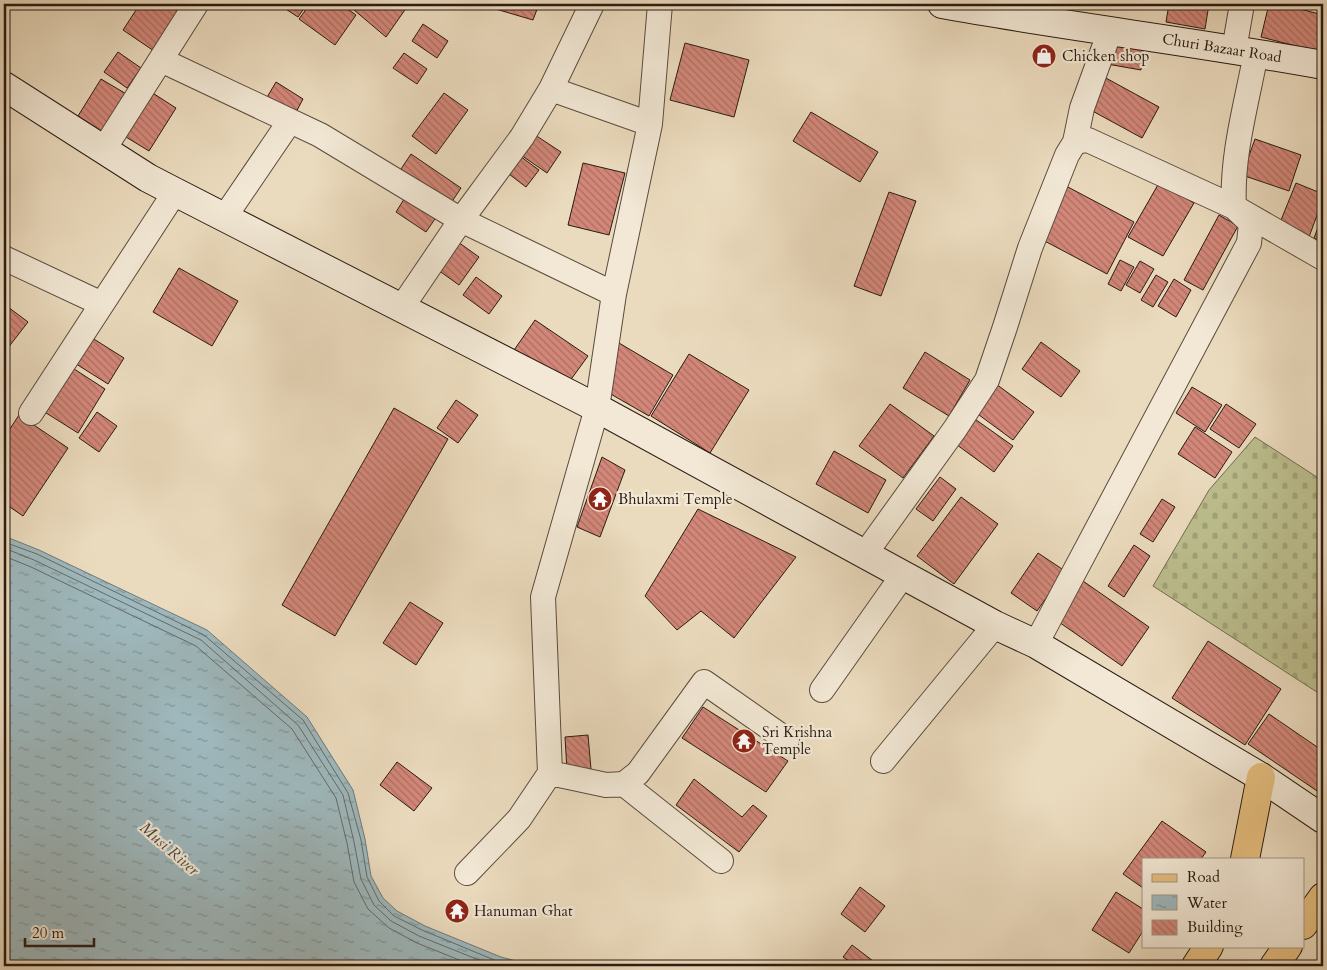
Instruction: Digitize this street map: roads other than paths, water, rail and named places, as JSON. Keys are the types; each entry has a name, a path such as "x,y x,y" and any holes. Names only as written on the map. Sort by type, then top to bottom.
{"main road":[{"name":"Churi Bazaar Road","path":"942,4 1323,65"},
{"path":"4,86 148,178 597,408 903,575 1036,644 1260,777 1323,819"},
{"path":"1245,858 1260,777"},
{"path":"1304,924 1323,897"},
{"path":"1196,966 1208,948"},
{"path":"1274,966 1287,948"}],"street":[{"path":"104,150 196,4"},
{"path":"402,307 461,220 522,137 551,89 592,4"},
{"path":"467,873 519,819 550,773 543,597 597,408 614,294 650,124 660,4"},
{"path":"1036,644 1249,243 1251,223 1234,206 1233,186 1245,51 1242,4"},
{"path":"864,554 955,429 986,380 1030,248 1067,155 1075,142 1082,108 1110,31"},
{"path":"161,60 320,135 461,220 614,294"},
{"path":"551,89 650,124"},
{"path":"224,218 290,120"},
{"path":"1075,142 1088,140 1234,206 1323,258"},
{"path":"30,413 175,192"},
{"path":"4,258 102,304"},
{"path":"822,690 903,575"},
{"path":"883,761 995,624"},
{"path":"550,773 606,785 624,784 638,773 704,682 787,740"},
{"path":"624,784 721,861"}],"water":[{"name":"Musi River","path":"4,536 39,550 207,630 307,717 353,790 365,839 371,876 383,898 397,911 425,926 501,957 516,961 541,962 563,966 4,966"}],"place":[{"name":"Chicken shop","path":"1044,56"},
{"name":"Bhulaxmi Temple","path":"600,499"},
{"name":"Sri Krishna Temple","path":"744,741"},
{"name":"Hanuman Ghat","path":"457,911"}]}
